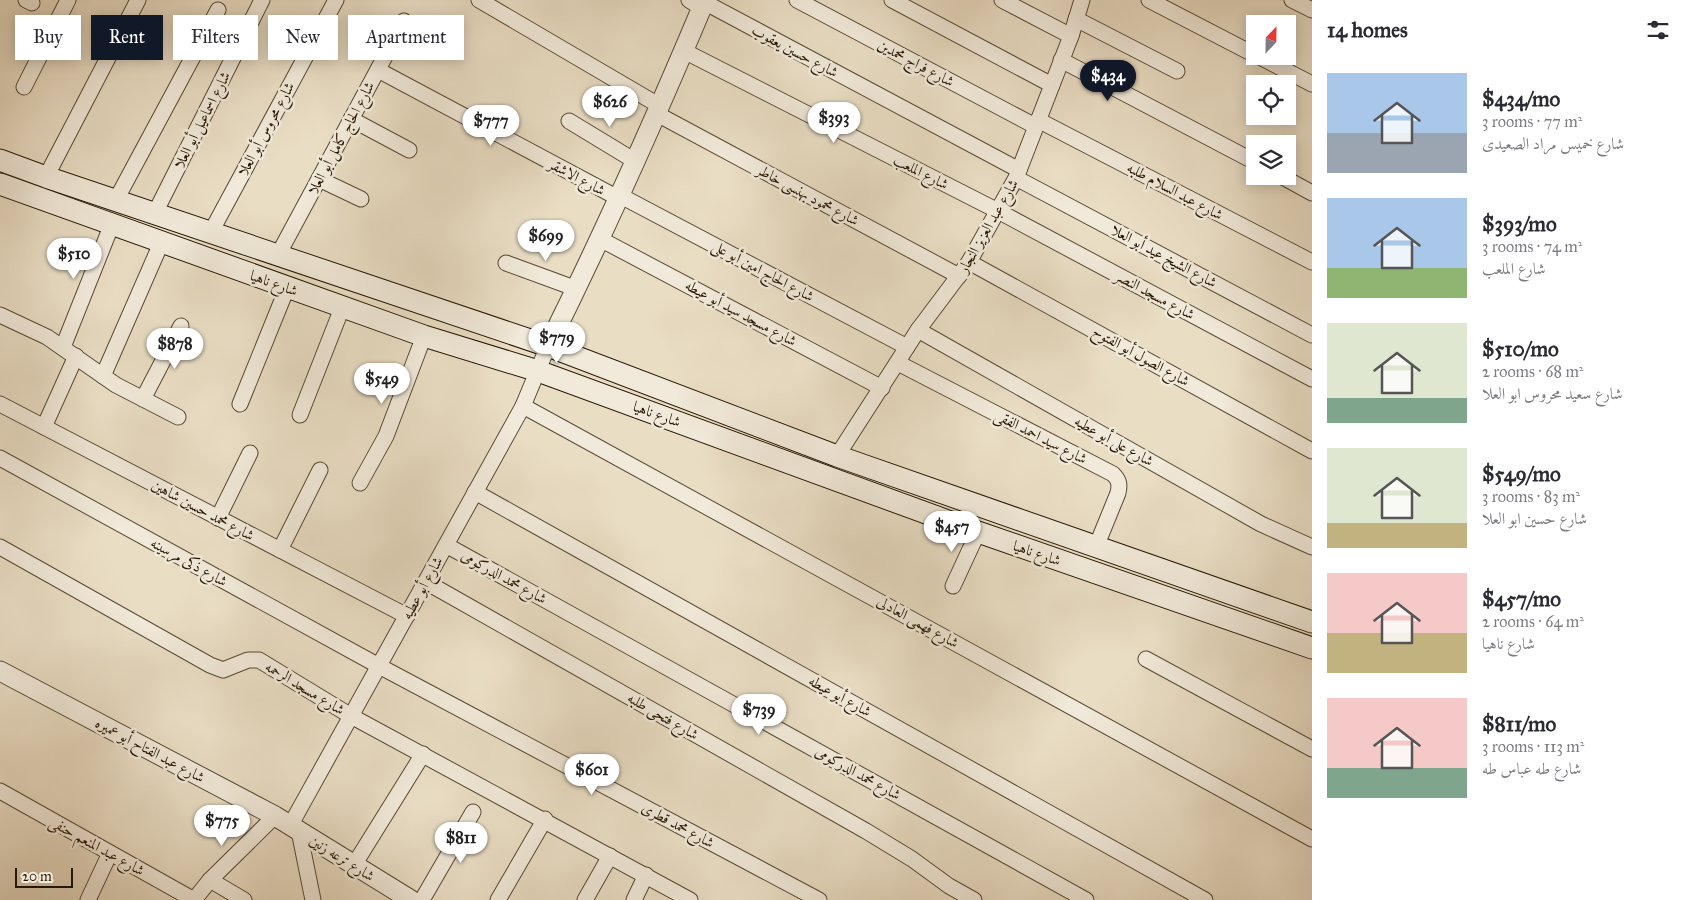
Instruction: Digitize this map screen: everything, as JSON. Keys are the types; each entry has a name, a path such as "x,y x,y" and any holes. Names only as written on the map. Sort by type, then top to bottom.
{"main road":[{"name":"شارع ناهيا","path":"0,160 548,346 837,456 1312,622"},
{"name":"شارع ناهيا","path":"0,184 162,241 342,308 424,336 538,371 978,532 1312,648"}],"street":[{"path":"24,87 68,0"},
{"path":"46,177 138,0"},
{"name":"شارع اسماعيل أبو العلا","path":"154,213 262,0"},
{"name":"شارع محروس أبو العلا","path":"211,232 336,0"},
{"name":"شارع محمود بهنسى خاطر","path":"479,0 658,110 959,276"},
{"name":"شارع فراج محمدين","path":"797,0 1037,123"},
{"path":"892,0 1052,85"},
{"path":"1002,0 1071,36"},
{"name":"شارع عبد العزيز النجار","path":"837,456 918,330 970,262 998,211 1017,174 1071,36 1082,0"},
{"path":"1149,0 1246,51"},
{"path":"1292,0 1312,10"},
{"path":"548,346 577,289 658,110 684,51 700,2"},
{"name":"شارع حسين يعقوب","path":"700,2 1017,174"},
{"path":"116,200 218,10"},
{"path":"1076,19 1176,71"},
{"name":"شارع الملعب","path":"684,51 998,211"},
{"name":"شارع الحاج كامل أبو العلا","path":"278,255 383,60"},
{"path":"1061,60 1246,157"},
{"path":"1274,65 1312,84"},
{"name":"شارع الاشقر","path":"378,70 619,196"},
{"path":"351,119 409,150"},
{"path":"569,121 635,161"},
{"name":"شارع عبد السلام طلبه","path":"1037,123 1312,262"},
{"name":"شارع الشيخ عيد أبو العلا","path":"1017,174 1312,335"},
{"path":"319,179 361,199"},
{"path":"1296,184 1312,193"},
{"name":"شارع الحاج امين أبو على","path":"619,196 907,347"},
{"name":"شارع مسجد النصر","path":"998,211 1312,379"},
{"path":"63,347 112,224"},
{"name":"شارع مسجد سيد أبو عيطه","path":"600,239 882,388"},
{"path":"103,376 162,241"},
{"name":"شارع الصول أبو الفتوح","path":"970,262 1312,451"},
{"path":"506,263 577,289"},
{"path":"240,404 287,288"},
{"path":"300,415 342,308"},
{"path":"0,315 47,337 103,376 178,417"},
{"path":"143,399 181,326"},
{"name":"شارع على أبو عطيه","path":"918,330 1261,524 1312,547"},
{"path":"360,483 386,436 424,336"},
{"name":"شارع أبو عطيه","path":"194,900 210,880 288,824 352,716 523,406 548,346"},
{"path":"44,427 76,356"},
{"name":"شارع سيد احمد الفقى","path":"898,363 1113,474 1118,479 1120,486 1096,547"},
{"name":"شارع محمد حسين شاهين","path":"0,404 406,616"},
{"name":"شارع فهمى العادلى","path":"523,406 1312,839"},
{"path":"218,518 250,453"},
{"name":"شارع ذكى مرسينه","path":"0,458 379,666"},
{"path":"280,550 320,470"},
{"name":"شارع أبو عيطه","path":"475,492 1200,899"},
{"path":"953,586 978,532"},
{"name":"شارع محمد الدركومى","path":"446,545 1086,900"},
{"name":"شارع مسجد الرحمه","path":"0,547 210,665 223,670 248,660 259,660 352,716 690,900"},
{"name":"شارع فتحى طلبه","path":"426,582 873,836 912,859 949,886 974,900"},
{"path":"1146,659 1312,750"},
{"name":"شارع محمد قطرى","path":"379,666 819,900"},
{"name":"شارع عبد الفتاح أبو عميره","path":"0,671 288,824"},
{"path":"354,865 423,754"},
{"name":"شارع عبد المنعم حنفى","path":"0,791 194,900"},
{"path":"422,900 473,812"},
{"path":"498,900 545,820"},
{"path":"288,824 313,900"},
{"name":"شارع ترعه زنين","path":"288,824 411,900"},
{"path":"88,900 110,853"},
{"path":"586,900 610,856"},
{"path":"634,900 646,875"},
{"path":"210,880 244,900"}]}
